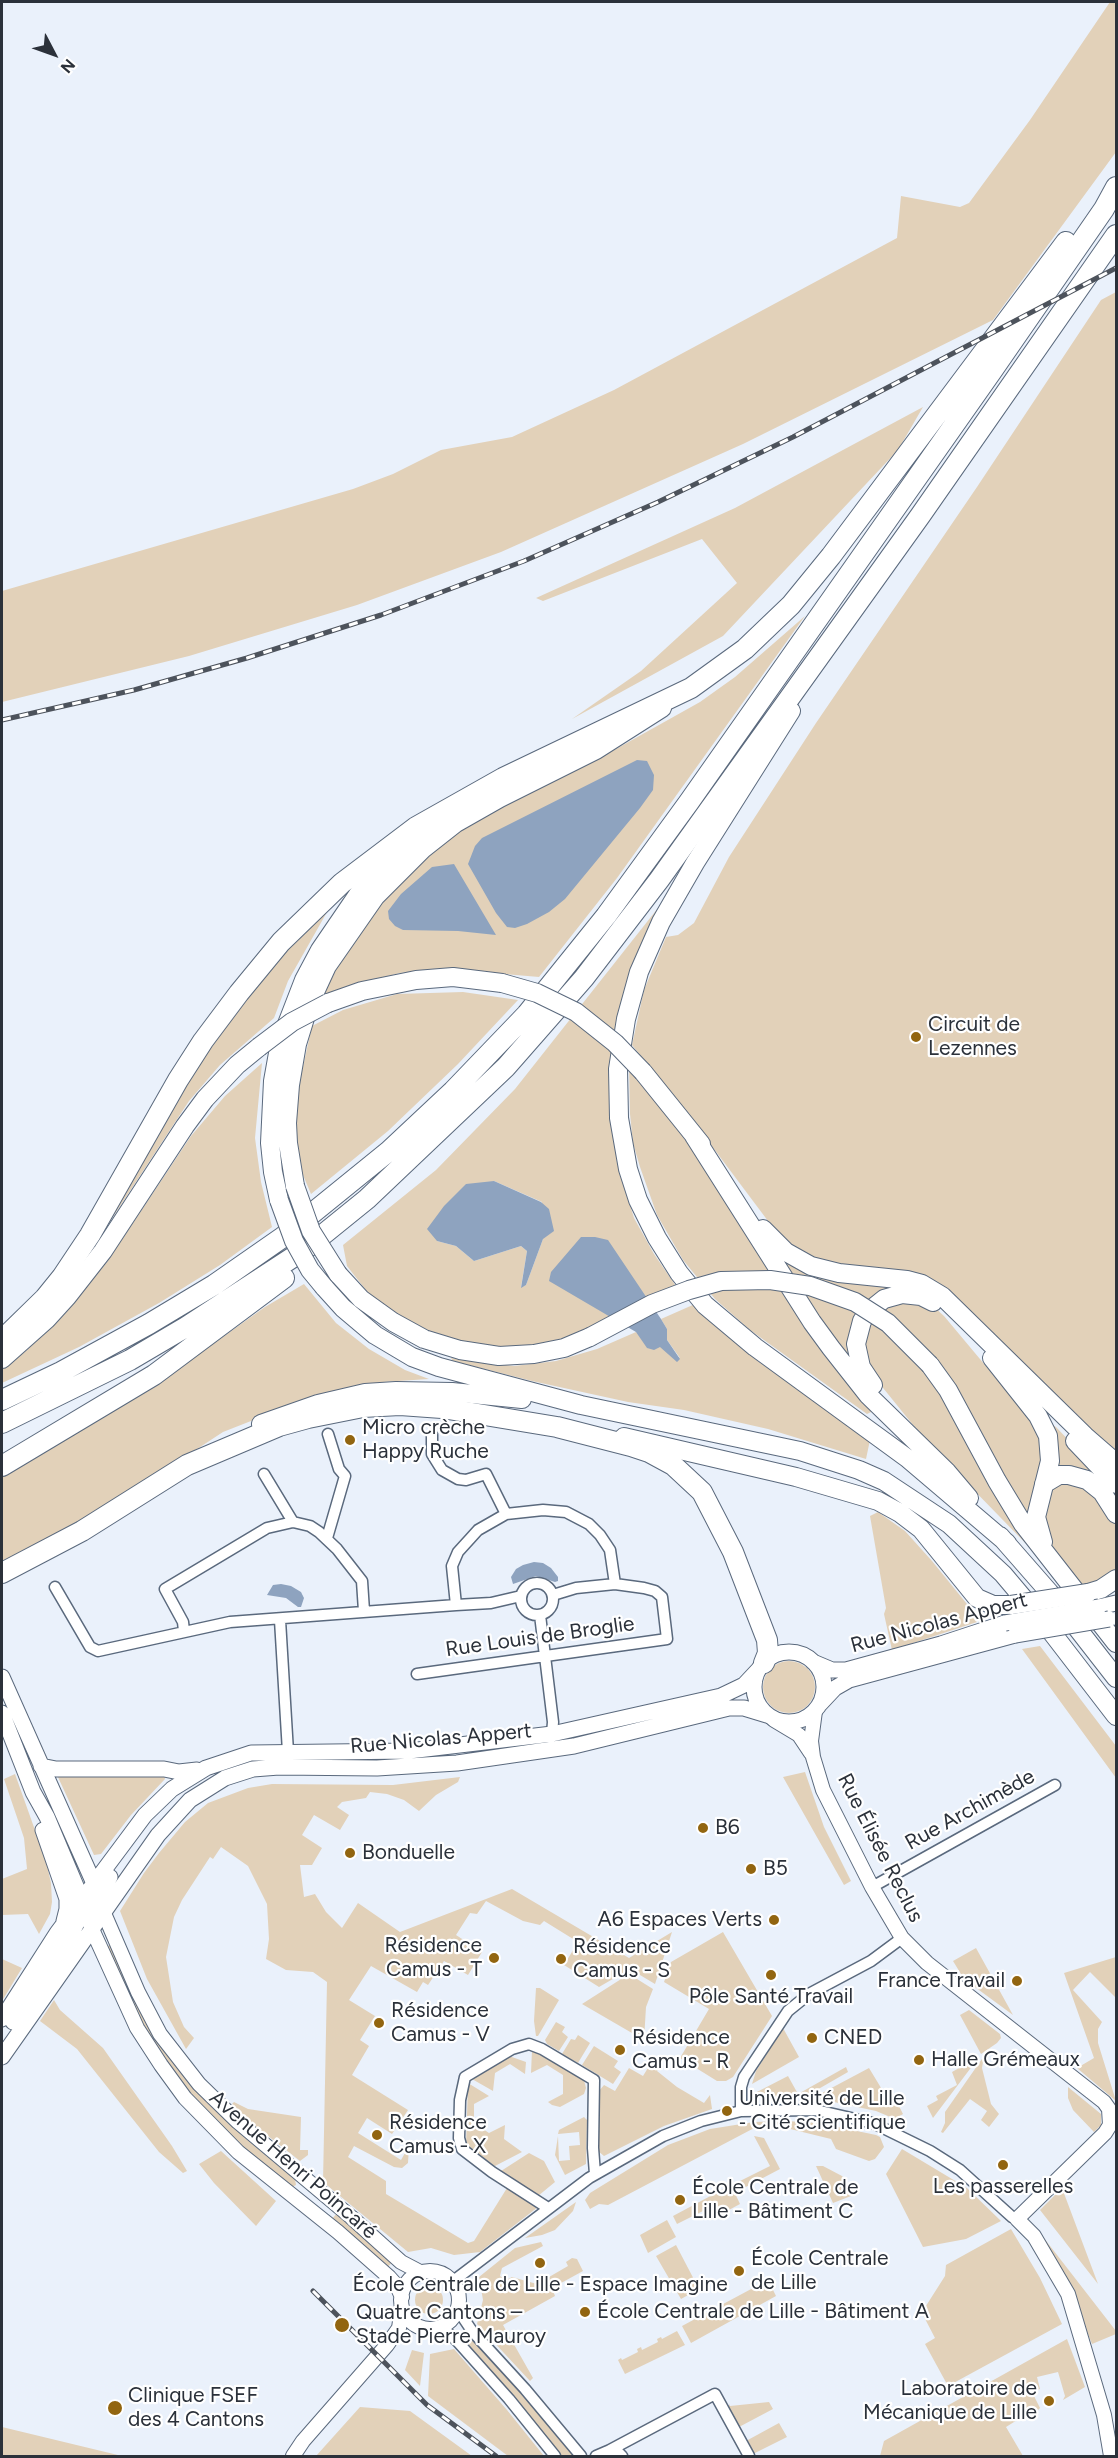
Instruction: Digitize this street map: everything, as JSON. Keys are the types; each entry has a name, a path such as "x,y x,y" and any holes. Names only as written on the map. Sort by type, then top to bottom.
{"highway":[{"path":"1116,178 791,605 745,649 612,741 456,823 423,849 375,897 327,966 309,1005 297,1044 290,1084 288,1123 290,1162 296,1186 311,1231 338,1274 362,1299 393,1322 424,1339 460,1350 500,1356 534,1354 564,1348 652,1304 721,1281 771,1280 818,1288 855,1302 888,1323 930,1365 948,1390 1023,1524 1116,1643"},
{"path":"2,1400 129,1336 256,1256 367,1171 453,1091 550,987 606,916 902,501 1104,209 1116,187"},
{"path":"2,1423 130,1360 186,1327 304,1250 367,1199 506,1067 557,1010 637,910 920,516 1116,235"},
{"path":"920,516 729,806 661,922 635,985 623,1032 618,1069 619,1118 628,1169 647,1220 662,1248 705,1305 755,1347 899,1451 1007,1543"},
{"path":"691,688 609,735 457,813 400,851 361,890 320,950 304,980 280,1042 270,1111 273,1172 279,1200 298,1249 324,1287 360,1323 391,1346 412,1357 466,1376 581,1405 772,1444 831,1460 884,1481 927,1508 968,1540 1003,1574 1046,1625 1116,1716"},
{"path":"2,1340 45,1298 78,1254 178,1080 221,1016 281,942 334,890 400,838 462,799 691,688"},
{"path":"2,1359 31,1334 67,1297 103,1251 199,1108 237,1065 292,1022 328,1003 369,989 416,980 453,977 502,983 537,993 576,1012 615,1043 643,1072 722,1170 762,1229 786,1252 811,1266 825,1270 907,1280 932,1289 951,1303 1085,1436 1116,1463"},
{"path":"2,1466 176,1359 346,1230 446,1138 481,1102 506,1067"},
{"path":"694,1136 819,1331 868,1395 947,1472 1064,1610 1116,1678"},
{"path":"916,1442 861,1367 856,1344 862,1321 869,1311 884,1299 902,1294 921,1296 947,1311 1116,1484"},
{"path":"987,1352 1045,1427 1050,1452 1048,1472 1037,1507 1037,1526 1045,1547 1067,1581"},
{"path":"2,1573 82,1530 244,1432 284,1414 318,1404 365,1394 421,1390 581,1405"},
{"path":"187,1465 279,1426 319,1415 363,1407 400,1405 442,1408 661,1444 853,1492 878,1501 900,1512 921,1529 977,1598 993,1605 1011,1621 1103,1609 1101,1589 1116,1579"},
{"path":"557,1427 649,1452 673,1465 697,1487 714,1513 747,1585 767,1641 768,1653 761,1666"},
{"path":"1085,1436 1116,1472"},
{"path":"1044,1484 1059,1475 1088,1480 1102,1492 1116,1514"},
{"path":"2,1582 30,1567 82,1530"}],"main road":[{"name":"Rue Nicolas Appert","path":"810,1660 832,1670 846,1670 941,1644 1011,1621 1103,1609 1116,1603"},
{"name":"Rue Nicolas Appert","path":"817,1707 835,1688 849,1680 1011,1621"},
{"path":"788,1653 800,1654 810,1660 819,1670 823,1682 817,1707 804,1719 796,1722 771,1717 757,1703 754,1692 754,1680 761,1666 773,1656 788,1653"},
{"name":"Rue Nicolas Appert","path":"91,1927 96,1889 158,1802 206,1768 238,1756 265,1752 409,1751 552,1734 721,1696 744,1685 761,1666"},
{"path":"2,1677 104,1911"},
{"name":"Rue Nicolas Appert","path":"59,1946 91,1927 171,1819 200,1792 234,1774 279,1767 377,1768 458,1763 574,1746 729,1708 744,1708 771,1717"},
{"path":"2,1713 33,1792 36,1808 67,1902 59,1946 37,1986 2,2040"},
{"name":"Rue Nicolas Appert","path":"96,1889 148,1825 175,1798 214,1771 246,1756 265,1752"},
{"path":"41,1766 66,1769 164,1769 186,1773 206,1768"},
{"name":"Avenue Henri Poincaré","path":"33,1792 47,1817 84,1904 91,1927"},
{"path":"2,2057 59,1946 84,1904 96,1889"},
{"path":"2,2019 37,1986"}],"street":[{"path":"327,1538 345,1476 339,1468 328,1434"},
{"path":"432,1435 432,1454 442,1470 458,1479 466,1480 486,1474 506,1514"},
{"path":"264,1474 293,1522"},
{"path":"456,1605 452,1566 458,1552 478,1530 506,1514 543,1510 566,1512 589,1524 610,1550 615,1584 576,1588 553,1594"},
{"path":"184,1631 183,1622 165,1589 267,1528 293,1522 310,1526 327,1538 362,1581 364,1611"},
{"path":"537,1583 547,1586 553,1594 554,1600 549,1610 540,1615 525,1610 522,1606 521,1596 527,1587 537,1583"},
{"name":"Rue Louis de Broglie","path":"417,1674 667,1639 662,1597 656,1591 615,1584"},
{"path":"55,1587 90,1647 95,1650 230,1622 491,1603 521,1596"},
{"path":"540,1615 552,1734"},
{"path":"280,1620 288,1752"},
{"name":"Rue Élisée Reclus","path":"813,1757 811,1733 817,1707"},
{"name":"Rue Élisée Reclus","path":"771,1717 799,1735 813,1757 830,1806 872,1887 902,1938 927,1964 1104,2102 1109,2109 1110,2125 1105,2133 1017,2219"},
{"name":"Rue Archimède","path":"872,1887 1055,1785"},
{"name":"Avenue Henri Poincaré","path":"104,1911 138,1992 160,2034 200,2084 238,2122 401,2262 422,2273"},
{"name":"Avenue Henri Poincaré","path":"91,1927 124,2004 137,2028 160,2065 185,2098 238,2151 338,2232 389,2277 397,2286 402,2303"},
{"path":"741,2110 741,2087 744,2077 788,2011 809,1994 880,1956 902,1938"},
{"path":"548,2208 462,2150 459,2138 460,2100 465,2077 512,2049 530,2044 594,2080 595,2174"},
{"path":"452,2282 595,2174 671,2133 701,2121 741,2110 816,2110 865,2120 930,2151 960,2170 1034,2236 1068,2294 1104,2415 1111,2457"},
{"path":"293,2457 303,2441 387,2345 399,2328 402,2303 408,2282 422,2273 438,2273 452,2282 458,2293 458,2306 462,2316 472,2331 525,2389 581,2457"},
{"path":"402,2303 409,2320 427,2328 448,2333 457,2341 509,2399 555,2457"},
{"path":"387,2345 407,2330 427,2328 448,2322 458,2306"},
{"path":"596,2457 715,2394 749,2457"},
{"path":"610,2450 618,2452 622,2457"}],"shaded area":[{"path":"1110,2 1116,2 1116,152 993,320 743,444 501,552 357,605 189,656 2,702 2,591 353,489 393,474 441,450 512,437 614,390 897,238 901,196 960,207 969,203 1030,120"},
{"name":"Circuit de Lezennes","path":"1116,292 1116,1455 957,1300 811,1258 780,1237 690,1117 632,1045 644,990 666,937 678,935 694,923 729,857 816,723 1101,300"},
{"path":"923,407 898,450 723,636 572,719 641,671 737,583 702,539 543,601 536,598 735,508"},
{"path":"805,616 617,878 539,977 446,969 400,973 352,985 323,996 339,961 363,923 397,884 430,852 472,822 616,749 700,702 735,677"},
{"path":"331,905 288,981 274,1018 220,1065 189,1101 90,1252 170,1111 217,1038 265,974 303,930"},
{"path":"658,908 632,967 621,1007 613,1041 609,1096 617,1163 634,1218 654,1254 678,1289 584,1333 523,1348 468,1347 408,1324 369,1294 347,1266 343,1245 436,1170 515,1089","holes":["494,1181 542,1202 543,1239 526,1285 521,1287 527,1251 521,1246 474,1261 456,1246 437,1241"]},
{"path":"463,992 518,1000 458,1064 388,1131 311,1194 300,1168 296,1126 298,1089 312,1026 343,1010 397,994"},
{"path":"262,1063 255,1138 261,1182 272,1227 220,1265 159,1303 79,1347 2,1383 2,1369 27,1350 64,1312 107,1262 191,1136 225,1096"},
{"path":"629,1066 694,1148 873,1411 867,1414 750,1330 715,1299 683,1260 657,1215 633,1143"},
{"path":"776,1249 905,1288 848,1342 849,1362 814,1316"},
{"path":"304,1284 336,1323 369,1349 405,1370 429,1379 383,1382 307,1399 223,1432 139,1487 49,1539 2,1561 2,1475 55,1442 141,1395 265,1307"},
{"path":"892,1302 933,1306 944,1316 1036,1426 1043,1450 1027,1518 934,1382 1036,1554 926,1441 875,1378 863,1351 866,1326"},
{"path":"695,1304 709,1321 759,1362 870,1440 866,1459 768,1429 684,1410 628,1402 532,1381 453,1361 451,1358 514,1366 556,1361 597,1349 636,1332 680,1358 667,1340 667,1329 661,1319"},
{"path":"1051,1424 1116,1490 1116,1497 1106,1482 1092,1473 1078,1468 1054,1472"},
{"path":"1058,1483 1083,1484 1113,1518 1116,1524 1116,1570 1111,1577 1080,1586 1056,1554 1042,1521 1052,1487"},
{"path":"878,1512 905,1531 932,1561 971,1609 977,1622 892,1650 884,1614 886,1608 870,1516"},
{"path":"1040,1646 1116,1746 1116,1778 1022,1649"},
{"path":"789,1661 803,1665 811,1673 815,1687 811,1701 803,1709 789,1713 775,1709 767,1701 763,1687 767,1673 775,1665"},
{"path":"805,1772 824,1827 851,1881 844,1885 783,1777"},
{"path":"15,1774 46,1861 51,1883 50,1914 39,1934 28,1914 2,1915 2,1879 27,1869 24,1838 4,1779"},
{"path":"57,1775 164,1775 165,1779 131,1815 101,1854 94,1855"},
{"path":"460,1777 458,1782 436,1795 419,1811 404,1800 387,1794 370,1792 366,1798 342,1802 337,1807 349,1815 340,1830 314,1815 302,1835 322,1848 312,1865 300,1865 304,1897 315,1894 326,1912 342,1928 358,1903 400,1932 512,1889 629,1958 672,1932 655,1984 630,1969 599,1987 564,1965 578,1942 544,1921 540,1925 523,1921 486,1901 477,1914 470,1913 456,1935 482,1952 468,1975 444,1961 428,1985 423,1982 417,1992 371,1966 349,2000 375,2016 360,2040 369,2046 352,2075 408,2110 392,2134 367,2118 358,2133 401,2160 409,2146 408,2163 402,2168 394,2167 354,2146 348,2157 386,2181 386,2194 468,2243 474,2241 507,2188 538,2207 480,2252 454,2255 431,2248 408,2252 323,2182 327,1982 313,1972 286,1970 266,1959 269,1939 267,1904 248,1866 221,1847 213,1859 210,1857 182,1900 174,1917 166,1957 173,2002 184,2027 194,2038 186,2049 147,1979 120,1911 159,1853 185,1822 208,1803 248,1788 272,1784 393,1785"},
{"path":"723,1932 772,2016 733,2077 726,2081 717,2081 680,2058 709,2009 664,1982 671,1962"},
{"path":"110,1945 152,2034 180,2070 234,2127 295,2179 296,2185 292,2187 228,2136 183,2088 133,2011 105,1947"},
{"path":"976,1948 1013,2015 964,1979 953,1961"},
{"path":"1116,1957 1116,1998 1090,1972 1073,1990 1102,2022 1098,2029 1098,2043 1116,2101 1077,2068 1094,2058 1064,1973"},
{"path":"2,1959 22,1968 2,2001"},
{"path":"629,1974 653,1989 646,2007 644,2040 582,2004"},
{"path":"536,1988 540,1988 559,2000 538,2036 536,2036 534,2021"},
{"path":"54,2000 60,2010 103,2048 187,2171 183,2173 159,2152 77,2049 40,2021"},
{"path":"969,2010 1000,2034 1001,2038 997,2043 981,2054 960,2015"},
{"path":"556,2022 565,2027 562,2032 568,2037 559,2051 547,2044 545,2040"},
{"path":"783,2028 799,2057 752,2084 756,2071"},
{"path":"578,2035 590,2043 578,2063 562,2054 571,2039 575,2040"},
{"path":"594,2046 618,2061 614,2067 621,2072 613,2084 582,2065"},
{"path":"532,2050 584,2080 586,2088 584,2094 560,2107 548,2102 563,2094 563,2075 547,2065 531,2073"},
{"path":"509,2056 526,2062 525,2074 510,2064 495,2073 493,2091 472,2079"},
{"path":"984,2056 982,2068 991,2104 999,2114 989,2127 981,2120 987,2111 970,2099 943,2133 941,2132 945,2123 945,2112"},
{"path":"979,2057 933,2118 927,2106 938,2100 936,2096 957,2085 952,2072"},
{"path":"654,2058 661,2063 657,2071 677,2087 704,2103 710,2095 712,2109 664,2126 604,2156 597,2147 599,2091 604,2085 615,2091 629,2068 643,2076"},
{"path":"846,2067 848,2072 815,2091 812,2098 757,2098 753,2094 788,2076 798,2094"},
{"path":"869,2068 892,2106 898,2104 903,2114 895,2119 876,2111 820,2099 822,2093"},
{"path":"468,2083 489,2096 474,2104 474,2123 489,2133 505,2125 504,2139 522,2152 495,2166 466,2146"},
{"path":"1068,2087 1101,2114 1101,2125 1094,2132 1073,2110 1068,2098"},
{"path":"234,2102 248,2109 301,2117 300,2150 308,2150 308,2155 300,2161 254,2125 232,2104"},
{"path":"584,2117 587,2120 586,2164 565,2175 555,2155 558,2136 559,2161 570,2160 569,2146 580,2145 579,2132 558,2134 559,2130"},
{"path":"754,2122 819,2123 876,2135 880,2137 884,2147 875,2159 869,2161 836,2149 831,2139 778,2126 770,2129 758,2126 608,2205 599,2204 590,2209 585,2200 590,2193 668,2145 710,2129"},
{"path":"754,2136 764,2138 780,2169 742,2189 738,2182 770,2166"},
{"path":"902,2149 967,2188 1001,2221 966,2239 923,2247 886,2174"},
{"path":"221,2151 276,2201 256,2226 214,2183 199,2164"},
{"path":"529,2153 544,2161 555,2182 538,2196 501,2171"},
{"path":"816,2166 823,2166 842,2176 850,2187 851,2196 833,2203"},
{"path":"731,2185 740,2204 716,2217 711,2207 677,2224 673,2216"},
{"path":"1062,2188 1098,2284 1040,2210"},
{"path":"576,2202 573,2211 555,2230 525,2238"},
{"path":"339,2211 394,2260 386,2269 331,2220"},
{"path":"667,2220 676,2237 648,2253 640,2235"},
{"path":"1011,2229 1040,2278 1062,2324 948,2386 925,2344 935,2338 923,2315 924,2309 945,2276 946,2265"},
{"path":"1040,2233 1116,2331 1116,2334 1092,2344 1072,2295 1037,2236"},
{"path":"541,2242 543,2246 502,2268 500,2276 506,2280 512,2277 537,2284 568,2266 566,2262 572,2258 577,2259 583,2271 552,2288 555,2296 503,2325 533,2378 530,2381 477,2324 483,2300 479,2277 515,2248"},
{"path":"676,2245 699,2289 681,2299 656,2256"},
{"path":"768,2280 776,2296 691,2343 682,2326"},
{"path":"429,2286 439,2290 443,2300 439,2310 429,2314 419,2310 415,2300 419,2290"},
{"path":"677,2331 685,2345 625,2374 618,2360"},
{"path":"471,2335 528,2399 574,2456 560,2456 463,2341"},
{"path":"1067,2339 1085,2387 1063,2400 1065,2396 1058,2372 1037,2377 1040,2389 1032,2392 1040,2408 1033,2415 1030,2412 1006,2427 1023,2456 880,2456 884,2441"},
{"path":"454,2349 544,2456 508,2456 428,2396 430,2354"},
{"path":"412,2350 424,2353 420,2386 405,2370"},
{"path":"769,2402 773,2409 739,2427 729,2407 729,2404 730,2406"},
{"path":"360,2407 410,2411 472,2456 316,2456"},
{"path":"779,2423 787,2437 753,2454 746,2441"},
{"path":"2,2427 122,2456 2,2456"}],"water":[{"path":"637,760 647,761 654,775 653,790 640,808 565,899 549,912 527,924 515,928 507,927 496,913 468,864 475,846 482,838"},
{"path":"454,864 496,935 458,931 403,930 395,926 389,919 388,911 401,894 432,867"},
{"path":"494,1181 541,1202 549,1209 554,1231 543,1239 526,1285 521,1288 527,1251 521,1246 474,1261 456,1246 437,1241 427,1229 444,1206 466,1184"},
{"path":"581,1237 608,1240 667,1329 667,1340 680,1359 677,1362 660,1347 654,1350 647,1348 636,1332 549,1281 551,1272"},
{"path":"534,1562 543,1563 551,1568 558,1577 558,1581 536,1576 513,1584 511,1577 516,1569"},
{"path":"273,1585 291,1586 301,1592 304,1598 301,1607 286,1598 267,1595"}],"railway":[{"path":"2,720 134,690 247,658 381,615 524,561 658,502 793,437 1116,268"},
{"path":"313,2291 427,2405 496,2456"}],"place":[{"name":"Circuit de Lezennes","path":"916,1037"},
{"name":"Micro crèche Happy Ruche","path":"350,1440"},
{"name":"B6","path":"703,1828"},
{"name":"Bonduelle","path":"350,1853"},
{"name":"B5","path":"751,1869"},
{"name":"A6 Espaces Verts","path":"774,1920"},
{"name":"Résidence Camus - T","path":"494,1958"},
{"name":"Résidence Camus - S","path":"561,1959"},
{"name":"Pôle Santé Travail","path":"771,1975"},
{"name":"France Travail","path":"1017,1981"},
{"name":"Résidence Camus - V","path":"379,2023"},
{"name":"CNED","path":"812,2038"},
{"name":"Résidence Camus - R","path":"620,2050"},
{"name":"Halle Grémeaux","path":"919,2060"},
{"name":"Université de Lille ‐ Cité scientifique","path":"727,2111"},
{"name":"Résidence Camus - X","path":"377,2135"},
{"name":"Les passerelles","path":"1003,2165"},
{"name":"École Centrale de Lille - Bâtiment C","path":"680,2200"},
{"name":"École Centrale de Lille - Espace Imagine","path":"540,2263"},
{"name":"École Centrale de Lille","path":"739,2271"},
{"name":"École Centrale de Lille - Bâtiment A","path":"585,2312"},
{"name":"Quatre Cantons – Stade Pierre Mauroy","path":"342,2325"},
{"name":"Laboratoire de Mécanique de Lille","path":"1049,2401"},
{"name":"Clinique FSEF des 4 Cantons","path":"115,2408"}]}
